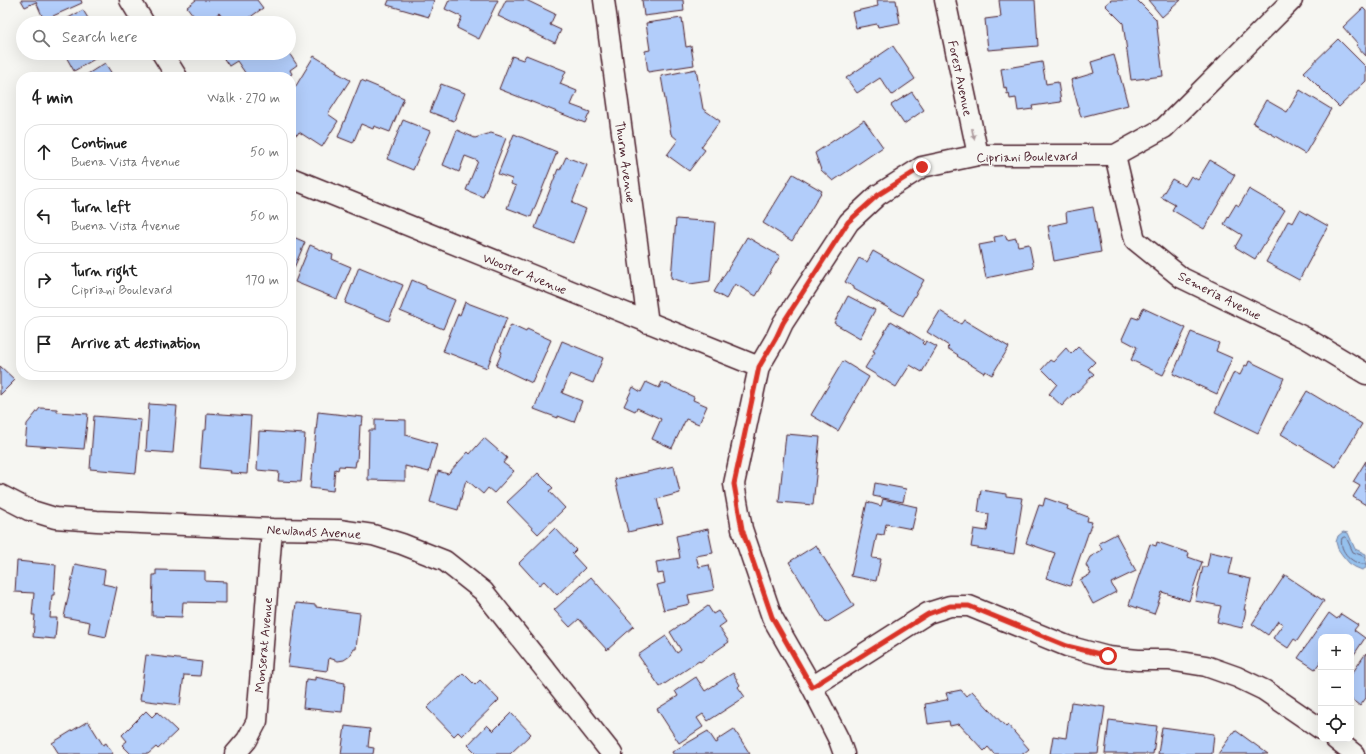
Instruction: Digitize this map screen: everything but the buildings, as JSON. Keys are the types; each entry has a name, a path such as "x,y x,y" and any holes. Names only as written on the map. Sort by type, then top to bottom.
{"street":[{"path":"130,0 140,16"},
{"name":"Thurm Avenue","path":"604,0 648,323"},
{"name":"Forest Avenue","path":"945,0 978,155"},
{"name":"Cipriani Boulevard","path":"844,754 839,740 812,687 772,617 742,529 734,484 759,367 783,323 848,222 878,195 922,167 978,155 1115,155 1164,128 1292,0"},
{"path":"166,60 174,72"},
{"name":"Semeria Avenue","path":"1115,155 1135,240 1182,278 1306,338 1366,374"},
{"name":"Wooster Avenue","path":"296,180 759,367"},
{"name":"Newlands Avenue","path":"0,495 29,510 55,518 97,522 272,529 339,530 373,535 402,544 445,561 483,591 612,754"},
{"name":"Monserat Avenue","path":"235,754 248,740 257,721 272,529"},
{"path":"812,687 928,614 950,606 969,606 1067,646 1108,656 1138,660 1169,660 1206,666 1237,677 1264,690 1318,727"},
{"path":"1339,742 1354,754"}],"water":[{"path":"1343,532 1348,533 1355,549 1366,554 1366,568 1362,570 1349,563 1338,549 1336,542 1338,536"}],"route":[{"path":"922,167 878,195 848,222 783,323 759,367 734,484 742,529 772,617 812,687 928,614 950,606 969,606 1067,646 1108,656"}]}
